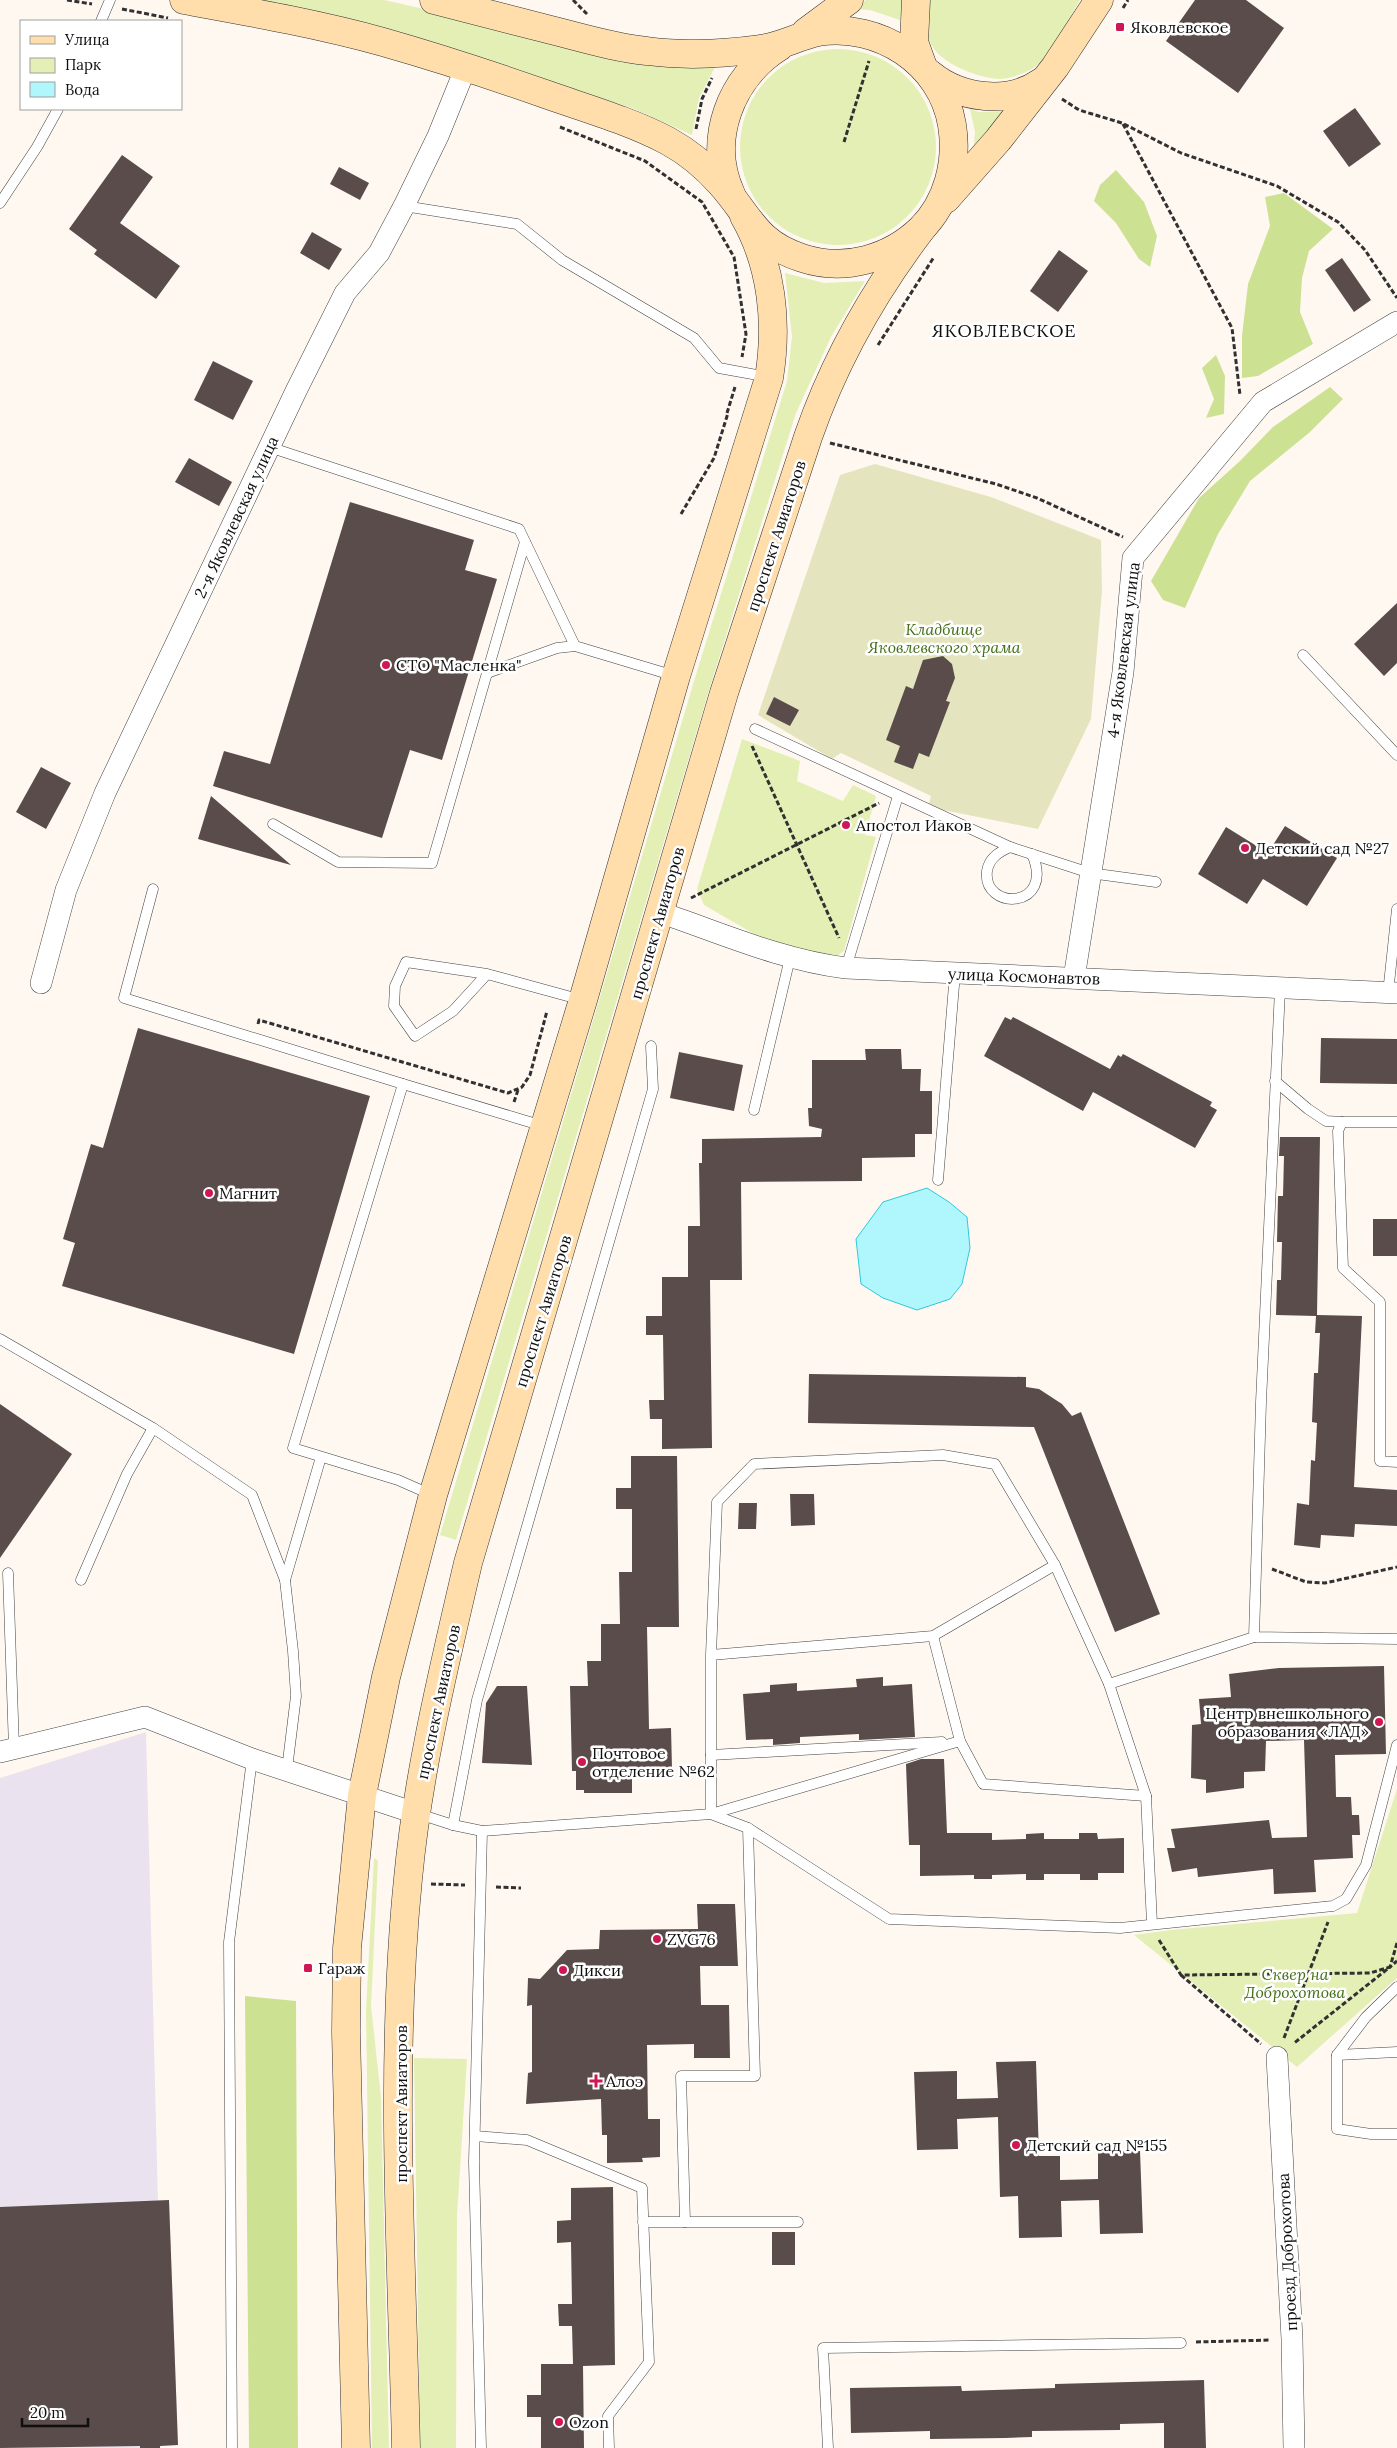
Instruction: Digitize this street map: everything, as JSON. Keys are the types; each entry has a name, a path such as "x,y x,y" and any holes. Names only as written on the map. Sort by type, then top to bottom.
{"main road":[{"path":"434,0 585,39 644,51 720,53 765,49 793,40 837,30 876,37 895,45 944,84 970,93 1004,97 1030,90 1041,82 1108,8"},
{"path":"356,2448 346,2032 347,1948 362,1795 386,1677 433,1495 583,1000 676,676 769,378 774,337 770,296 762,255 724,171 721,151 722,130 728,108 738,86 752,69 770,53 793,40 849,0"},
{"path":"916,0 912,31 914,42 926,71 945,100 954,136 954,156 951,175 945,194 928,221"},
{"path":"179,10 328,28 466,67 627,123 662,138 701,164 769,242 786,252 804,259 824,263 863,261 885,254 906,242 928,221 998,140 1055,67"},
{"name":"проспект Авиаторов","path":"406,2448 399,2127 400,2043 407,1881 415,1813 439,1686 468,1563 724,693 823,440 822,395 847,345 884,283 928,221"}],"street":[{"name":"2-я Яковлевская улица","path":"41,983 66,890 105,793 269,447 345,293 379,254 438,136 466,67"},
{"name":"4-я Яковлевская улица","path":"1074,978 1123,672 1133,558 1263,402 1397,322"},
{"name":"улица Космонавтов","path":"659,912 790,958 955,973 1392,994"},
{"path":"7,1750 145,1717 252,1759 415,1813"},
{"name":"проезд Доброхотова","path":"1277,2057 1292,2339 1294,2448"}],"lane":[{"path":"102,20 108,3"},
{"path":"0,203 57,110"},
{"path":"404,206 517,224 562,260 694,338 719,368 769,378"},
{"path":"269,447 519,529 575,646"},
{"path":"273,824 338,862 432,863 525,542"},
{"path":"487,673 556,648 575,646 676,676"},
{"path":"1303,655 1397,754"},
{"path":"755,729 1010,847 1090,873 1156,882"},
{"path":"847,964 898,796"},
{"path":"1010,847 994,857 987,872 991,887 1003,898 1019,899 1034,889 1039,873 1032,854"},
{"path":"153,889 124,998 544,1126"},
{"path":"1392,994 1397,909"},
{"path":"754,1110 790,958"},
{"path":"487,974 453,1011 415,1036 394,1006 395,986 406,962 487,974 583,1000"},
{"path":"938,1180 955,973"},
{"path":"1254,1637 1258,1564 1261,1402 1280,989"},
{"path":"452,1825 477,1700 653,1089 651,1046"},
{"path":"1275,1080 1308,1109 1326,1121 1397,1122"},
{"path":"403,1084 293,1448 398,1480 433,1495"},
{"path":"1342,1122 1338,1131 1343,1268 1380,1302 1380,1461 1397,1462"},
{"path":"0,1339 153,1428 252,1495 285,1580 296,1696 287,1770"},
{"path":"81,1580 127,1474 153,1428"},
{"path":"710,1814 711,1655 717,1502 754,1464 943,1455 995,1464 1055,1565 1108,1684 1146,1796 1151,1924"},
{"path":"285,1580 322,1457"},
{"path":"711,1655 933,1636 1055,1565"},
{"path":"7,1750 8,1573"},
{"path":"933,1636 960,1741 983,1784 1146,1796"},
{"path":"1108,1684 1254,1637 1397,1639"},
{"path":"415,1813 452,1825 482,1831 710,1814 960,1741"},
{"path":"711,1755 960,1741"},
{"path":"710,1814 748,1828 889,1919 1120,1928 1333,1906 1346,1899 1366,1865 1397,1745"},
{"path":"232,2448 229,1942 252,1759"},
{"path":"685,2222 681,2076 755,2076 748,1828"},
{"path":"481,2448 475,2136 482,1831"},
{"path":"1397,1987 1366,2017 1337,2055 1338,2129 1370,2134 1397,2134"},
{"path":"1337,2055 1397,2052"},
{"path":"475,2136 527,2140 642,2188 649,2362 608,2416 609,2448"},
{"path":"643,2222 798,2222"},
{"path":"828,2448 823,2348 1181,2343"}],"path":[{"path":"67,0 179,10"},
{"path":"1108,8 1128,0"},
{"path":"844,142 876,37"},
{"path":"1056,106 1068,91"},
{"path":"1062,99 1079,110 1122,123 1181,153 1277,186 1338,222 1365,250 1397,298"},
{"path":"1122,123 1232,328 1243,426"},
{"path":"556,126 646,161 702,202 734,257 746,334 740,372 728,413"},
{"path":"877,347 909,294 936,255"},
{"path":"823,440 996,484 1029,495 1143,547"},
{"path":"755,729 742,722 847,964"},
{"path":"254,1038 259,1020 508,1093 518,1090 530,1075 548,1011"},
{"path":"1258,1564 1306,1582 1325,1583 1397,1567"},
{"path":"1277,2057 1310,1975 1333,1906"},
{"path":"1151,1924 1181,1976 1277,2057"},
{"path":"1390,1967 1397,1943"},
{"path":"1277,2057 1397,1961"},
{"path":"1181,1976 1370,1973 1390,1967"},
{"path":"1181,2343 1292,2339"}],"shaded area":[{"path":"146,1732 158,2201 169,2201 178,2445 161,2446 160,2448 0,2448 0,1778"}],"green space":[{"path":"243,0 384,0 716,65 699,98 692,135 632,108 438,47"},
{"path":"866,0 903,0 900,20 870,10 855,9"},
{"path":"929,0 1080,0 1055,45 1042,61 1023,73 999,79 980,76 960,68 950,63 934,50 928,32"},
{"path":"828,49 848,49 876,56 893,65 908,77 920,92 929,109 936,137 936,157 929,185 920,202 908,217 893,229 876,238 848,245 828,245 800,238 783,229 768,217 756,202 747,185 740,157 740,137 747,109 756,92 768,77 783,65 800,56"},
{"path":"970,109 979,112 1004,111 973,156 975,132"},
{"path":"1116,170 1144,202 1157,236 1150,267 1139,259 1116,223 1094,201 1100,185"},
{"path":"1284,193 1333,229 1309,251 1302,278 1300,312 1313,344 1258,376 1242,378 1242,336 1248,284 1270,226 1265,197"},
{"path":"785,273 824,283 865,281 831,337 796,413 710,687 456,1540 440,1535 694,681 787,381 792,337"},
{"path":"1216,355 1225,376 1224,414 1206,418 1214,399 1202,368"},
{"path":"1330,387 1343,399 1310,432 1250,481 1218,534 1185,608 1163,600 1151,581 1199,498 1240,461 1273,427"},
{"name":"Кладбище Яковлевского храма","path":"875,464 991,497 1101,540 1102,591 1091,719 1038,829 928,807 931,796 841,753 832,759 758,715 840,475"},
{"path":"742,739 800,761 797,781 843,801 853,785 876,796 865,835 876,837 844,951 834,958 773,945 704,905 697,889"},
{"name":"Сквер на Доброхотова","path":"1397,1789 1397,1978 1297,2067 1134,1935 1357,1913"},
{"path":"374,1858 378,1861 371,2006 381,2097 389,2448 372,2448 366,2010"},
{"path":"245,1996 296,2001 298,2448 249,2448"},
{"path":"414,2058 467,2059 457,2216 456,2448 420,2448"}],"water":[{"path":"927,1188 949,1202 967,1217 970,1248 962,1284 950,1299 917,1310 883,1298 861,1284 856,1239 883,1202"}],"building":[{"path":"1195,0 1246,0 1284,28 1238,93 1166,41"},
{"path":"1355,108 1381,144 1349,167 1323,131"},
{"path":"122,155 153,177 120,223 180,266 156,299 94,254 97,250 69,229"},
{"path":"339,167 369,183 360,200 330,184"},
{"path":"312,232 342,249 329,270 300,253"},
{"path":"1059,250 1088,271 1058,312 1030,291"},
{"path":"1342,258 1371,300 1354,312 1325,270"},
{"path":"213,361 253,381 233,420 194,400"},
{"path":"189,458 232,482 219,506 175,482"},
{"name":"СТО \"Масленка\"","path":"350,502 474,540 465,570 497,579 442,760 410,750 382,838 213,786 224,751 270,764"},
{"path":"1397,603 1397,663 1384,676 1354,644"},
{"path":"943,656 952,664 955,678 946,701 950,702 929,757 919,753 913,769 894,762 900,746 886,740 906,686 913,689 923,660"},
{"path":"774,697 799,710 790,726 766,714"},
{"path":"41,767 71,783 46,829 16,812"},
{"path":"211,796 291,865 198,839"},
{"path":"1285,826 1337,858 1307,906 1263,879 1247,904 1198,874 1226,827 1268,853"},
{"path":"1005,1017 1011,1020 1013,1017 1110,1069 1118,1055 1121,1057 1123,1054 1212,1102 1210,1106 1217,1110 1195,1148 1093,1092 1083,1111 984,1056"},
{"name":"Магнит","path":"138,1028 370,1096 294,1354 62,1286 75,1243 63,1239 91,1144 103,1148"},
{"path":"1321,1038 1397,1039 1397,1084 1320,1083"},
{"path":"865,1049 901,1049 902,1069 921,1069 920,1091 932,1091 932,1134 915,1134 915,1157 862,1158 862,1181 741,1182 742,1280 710,1280 712,1448 662,1449 662,1419 650,1419 649,1400 664,1400 663,1335 646,1335 646,1316 662,1316 662,1277 688,1277 688,1226 700,1226 699,1163 702,1163 702,1139 821,1137 822,1129 809,1126 808,1108 812,1108 812,1060 866,1060"},
{"path":"679,1052 743,1065 734,1111 670,1098"},
{"path":"1280,1137 1320,1137 1317,1315 1362,1316 1354,1487 1397,1490 1397,1526 1355,1524 1354,1537 1321,1535 1320,1548 1294,1545 1297,1503 1309,1505 1311,1460 1315,1461 1317,1423 1312,1422 1314,1373 1318,1373 1320,1333 1315,1333 1316,1316 1276,1315 1277,1280 1281,1280 1282,1242 1277,1242 1278,1196 1283,1196 1284,1156 1279,1156"},
{"path":"1373,1219 1397,1219 1397,1256 1373,1256"},
{"path":"809,1374 1026,1377 1026,1387 1039,1389 1062,1404 1072,1416 1081,1412 1160,1614 1115,1632 1034,1427 808,1423"},
{"path":"0,1404 72,1454 0,1558"},
{"path":"631,1456 677,1456 679,1627 647,1627 649,1729 671,1728 672,1769 632,1770 632,1793 584,1793 584,1790 576,1790 576,1771 572,1771 570,1686 588,1686 587,1661 601,1661 601,1624 620,1624 619,1572 632,1572 632,1509 616,1509 616,1488 631,1488"},
{"path":"790,1494 814,1494 815,1525 791,1526"},
{"path":"739,1503 757,1503 756,1529 738,1529"},
{"path":"1384,1666 1386,1754 1335,1755 1336,1797 1351,1797 1352,1815 1359,1815 1360,1835 1352,1835 1353,1858 1314,1860 1316,1892 1274,1894 1273,1869 1198,1877 1197,1868 1172,1872 1167,1848 1175,1848 1171,1829 1269,1820 1272,1838 1307,1837 1304,1740 1266,1741 1265,1771 1244,1772 1244,1788 1206,1793 1206,1780 1191,1778 1192,1725 1201,1724 1199,1699 1231,1697 1229,1674 1279,1668"},
{"path":"883,1677 883,1686 912,1684 915,1737 859,1740 859,1734 800,1737 800,1743 773,1745 773,1739 746,1740 743,1694 770,1692 770,1685 797,1683 797,1691 857,1687 856,1679"},
{"path":"497,1686 527,1686 532,1765 482,1763 486,1703"},
{"path":"921,1759 944,1759 947,1833 992,1833 992,1840 1026,1839 1026,1834 1044,1833 1044,1839 1079,1839 1079,1833 1097,1833 1098,1839 1124,1838 1124,1873 1098,1873 1098,1880 1080,1880 1080,1874 1044,1874 1044,1880 1026,1880 1026,1874 992,1875 992,1879 974,1879 974,1875 920,1876 920,1845 909,1845 906,1764"},
{"path":"697,1904 735,1904 738,1966 700,1966 701,2005 729,2005 730,2058 694,2058 694,2044 647,2045 648,2119 660,2119 660,2157 642,2158 643,2162 607,2163 607,2135 602,2135 601,2099 526,2104 528,2073 532,2072 532,2005 527,2006 528,1978 540,1979 567,1950 599,1949 600,1930 698,1929"},
{"path":"1036,2061 1039,2156 1060,2156 1060,2180 1098,2179 1098,2152 1140,2151 1143,2233 1100,2234 1099,2200 1061,2201 1062,2237 1019,2238 1018,2196 1000,2197 998,2117 957,2119 958,2149 917,2150 914,2072 957,2071 957,2099 998,2098 996,2062"},
{"path":"613,2187 615,2365 583,2366 584,2448 541,2448 541,2417 527,2417 527,2395 541,2395 541,2364 573,2364 572,2326 559,2326 558,2304 572,2304 571,2242 557,2243 557,2221 571,2220 571,2188"},
{"path":"169,2200 178,2445 160,2446 160,2448 140,2448 140,2446 0,2448 0,2207"},
{"path":"772,2232 795,2232 795,2265 772,2265"},
{"path":"1204,2380 1206,2448 1164,2448 1164,2423 1120,2424 1120,2430 1032,2431 1032,2437 1005,2438 930,2439 930,2431 851,2433 850,2388 961,2386 962,2391 1055,2388 1055,2384"}],"place":[{"name":"Яковлевское","path":"1120,27"},
{"name":"СТО \"Масленка\"","path":"386,665"},
{"name":"Апостол Иаков","path":"846,825"},
{"name":"Детский сад №27","path":"1245,848"},
{"name":"Магнит","path":"209,1193"},
{"name":"Центр внешкольного образования «ЛАД»","path":"1379,1722"},
{"name":"Почтовое отделение №62","path":"582,1762"},
{"name":"ZVG76","path":"657,1939"},
{"name":"Гараж","path":"308,1968"},
{"name":"Дикси","path":"563,1970"},
{"name":"Алоэ","path":"596,2081"},
{"name":"Детский сад №155","path":"1016,2145"},
{"name":"Ozon","path":"559,2422"}],"district":[{"name":"ЯКОВЛЕВСКОЕ","path":"1004,330"}]}
